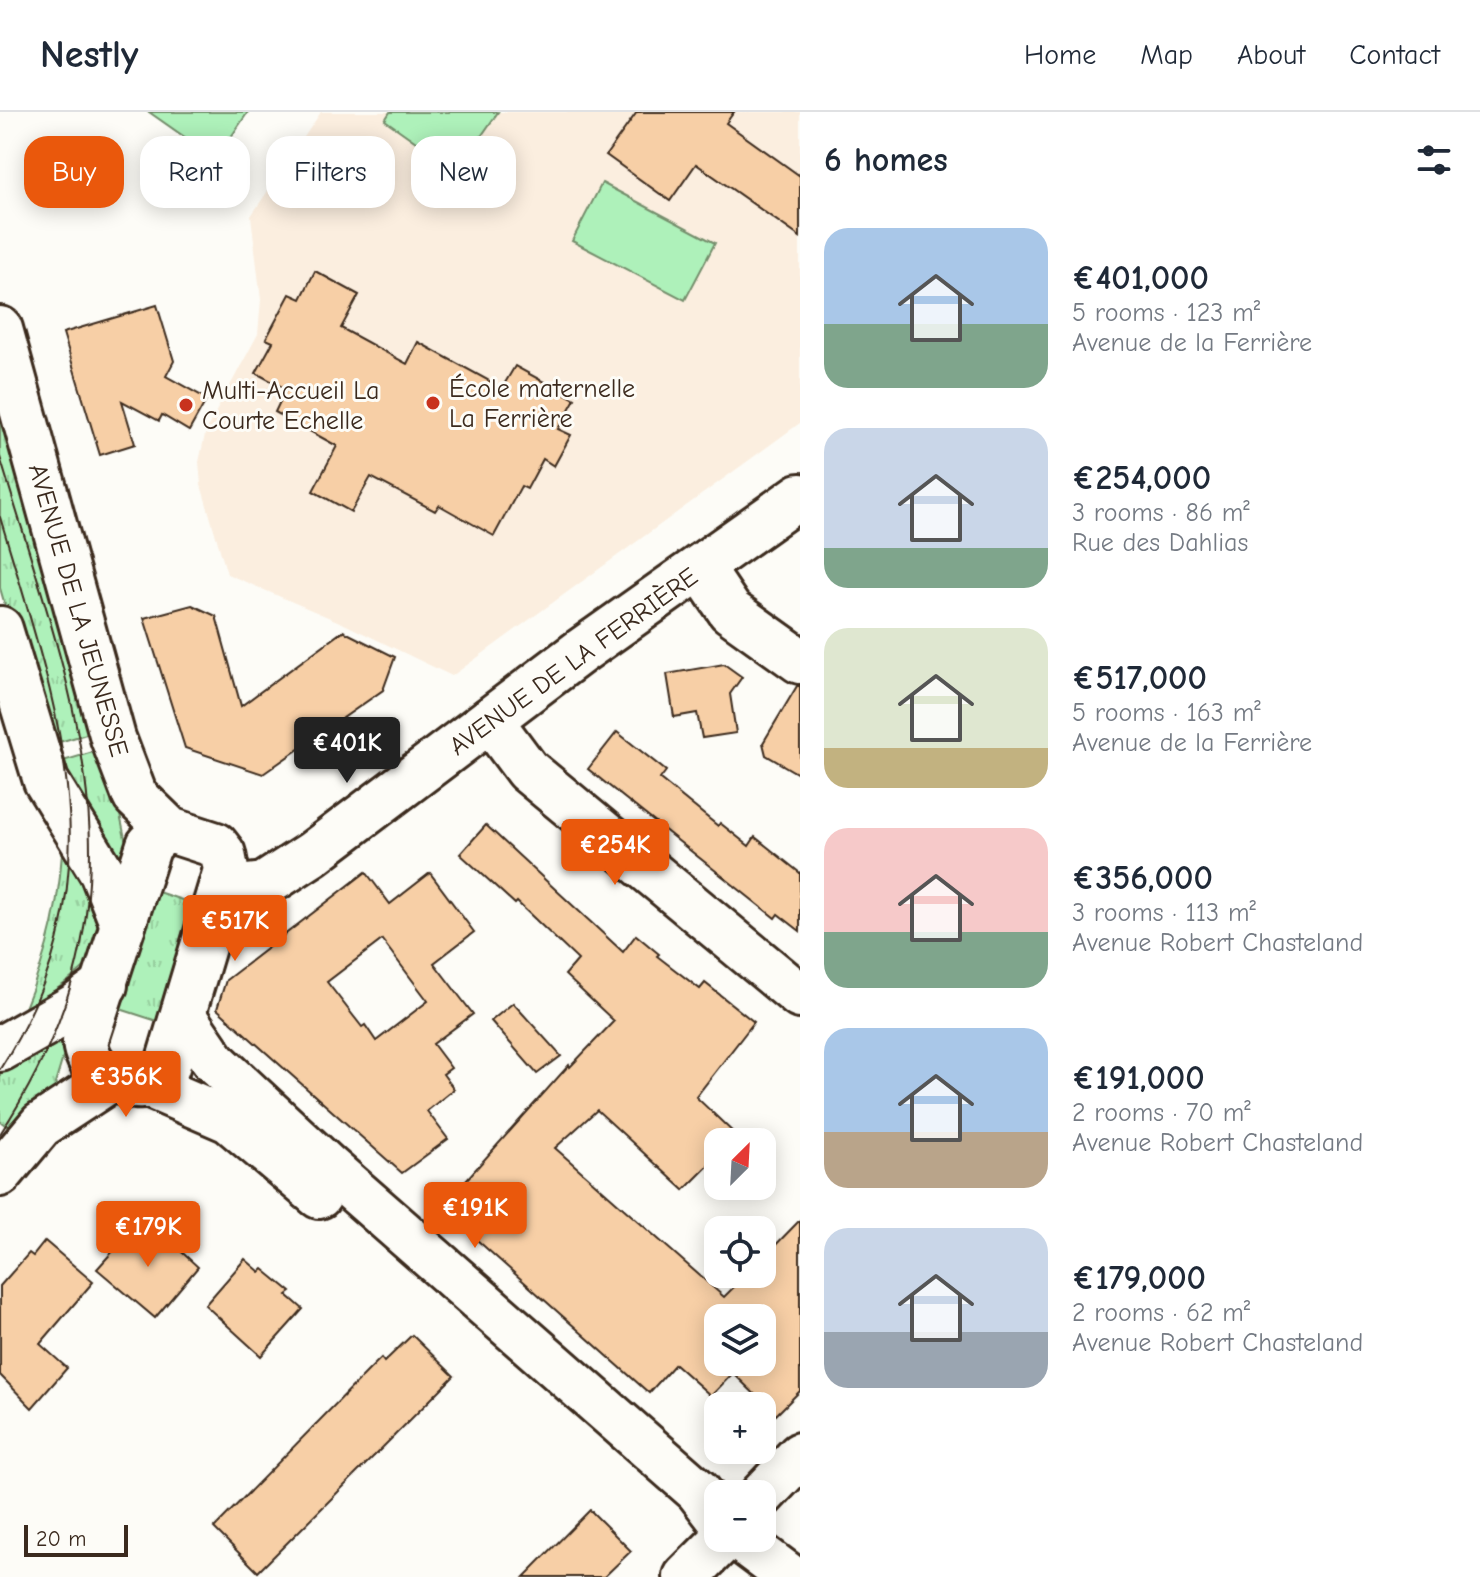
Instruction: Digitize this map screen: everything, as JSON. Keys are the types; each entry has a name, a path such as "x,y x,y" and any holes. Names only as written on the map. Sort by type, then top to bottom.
{"street":[{"name":"AVENUE DE LA JEUNESSE","path":"0,329 113,738 135,796 170,830"},
{"name":"AVENUE DE LA FERRIÈRE","path":"221,890 264,885 312,854 581,651 800,496"},
{"path":"701,568 730,611 800,661"},
{"path":"0,629 46,781 102,872 123,925"},
{"path":"490,720 527,770 800,996"},
{"path":"0,1174 41,1125 130,1082 160,1077 167,1067 226,870 223,854 216,845 170,830 149,845 85,1042 87,1057 97,1070 130,1082 229,1120 679,1512 704,1522"},
{"path":"0,1049 76,1006 105,985"},
{"path":"184,1017 214,1061 328,1167 704,1499"},
{"path":"776,1480 800,1455"},
{"path":"686,1577 711,1552"},
{"path":"757,1552 790,1577"}],"shaded area":[{"path":"321,112 800,112 800,423 452,676 342,623 227,574 201,485 199,462 206,430 258,334 261,300 251,216 266,194 266,208 395,208 395,136 305,136"}],"green space":[{"path":"149,112 248,112 232,136 183,136"},
{"path":"390,112 498,112 481,136 411,136 411,138 385,120"},
{"path":"602,183 715,243 685,300 572,241"},
{"path":"0,389 103,729 46,746 0,588"},
{"path":"106,748 127,848 119,875 53,764"},
{"path":"63,832 105,924 95,958 23,1013 52,924 60,880"},
{"path":"155,891 197,905 160,1022 117,1008"},
{"path":"77,1011 55,1084 72,1091 14,1132 0,1121 0,1068"}],"building":[{"path":"637,112 734,112 726,123 800,176 800,237 696,164 670,201 606,155"},
{"name":"École maternelle La Ferrière","path":"315,271 359,295 341,328 407,364 418,342 502,388 515,366 575,399 558,429 571,435 554,466 543,459 527,489 521,486 494,536 439,505 435,511 371,477 351,512 313,491 337,446 275,412 286,389 256,373 273,342 266,339 290,294 301,299"},
{"path":"157,305 174,361 166,376 207,399 189,431 162,415 159,421 122,401 135,444 100,455 63,333"},
{"path":"192,605 216,616 241,706 343,631 395,657 383,690 263,774 185,748 144,618"},
{"path":"724,664 742,677 730,694 736,733 702,738 697,713 674,717 667,674"},
{"path":"797,686 800,686 800,775 766,755 763,743"},
{"path":"617,732 666,771 660,779 718,826 720,823 749,846 755,837 800,873 800,931 778,914 775,918 588,769"},
{"path":"486,825 623,952 636,935 659,954 657,956 700,989 705,983 754,1022 696,1097 729,1128 704,1128 704,1170 684,1190 597,1110 555,1148 704,1279 704,1288 714,1288 724,1297 733,1288 776,1288 776,1245 800,1220 800,1391 776,1415 776,1392 752,1392 736,1376 776,1376 776,1304 704,1304 704,1376 730,1376 715,1392 706,1392 675,1364 649,1393 441,1208 569,1065 614,1021 565,975 578,960 517,902 515,904 460,854"},
{"path":"366,872 390,904 430,873 474,932 434,963 473,1014 433,1044 451,1068 443,1074 454,1089 427,1111 448,1139 402,1173 217,1009 226,980","holes":["382,940 428,1001 376,1041 327,982"]},
{"path":"513,1003 561,1056 537,1074 491,1021"},
{"path":"140,1221 155,1234 159,1231 198,1267 155,1318 97,1269"},
{"path":"45,1241 93,1282 40,1344 67,1368 32,1408 0,1375 0,1286 29,1253 33,1256"},
{"path":"245,1259 291,1292 287,1295 303,1309 261,1356 205,1305"},
{"path":"412,1335 454,1376 258,1572 214,1528 381,1358 384,1362"},
{"path":"590,1510 631,1551 604,1577 524,1577"}],"tram line":[{"path":"0,457 54,634 75,717 87,799 89,880 77,962 48,1046 0,1134"},
{"path":"0,517 42,660 58,728 68,795 69,862 60,930 37,998 0,1069"}],"place":[{"name":"École maternelle La Ferrière","path":"433,403"},
{"name":"Multi-Accueil La Courte Echelle","path":"186,405"}]}
